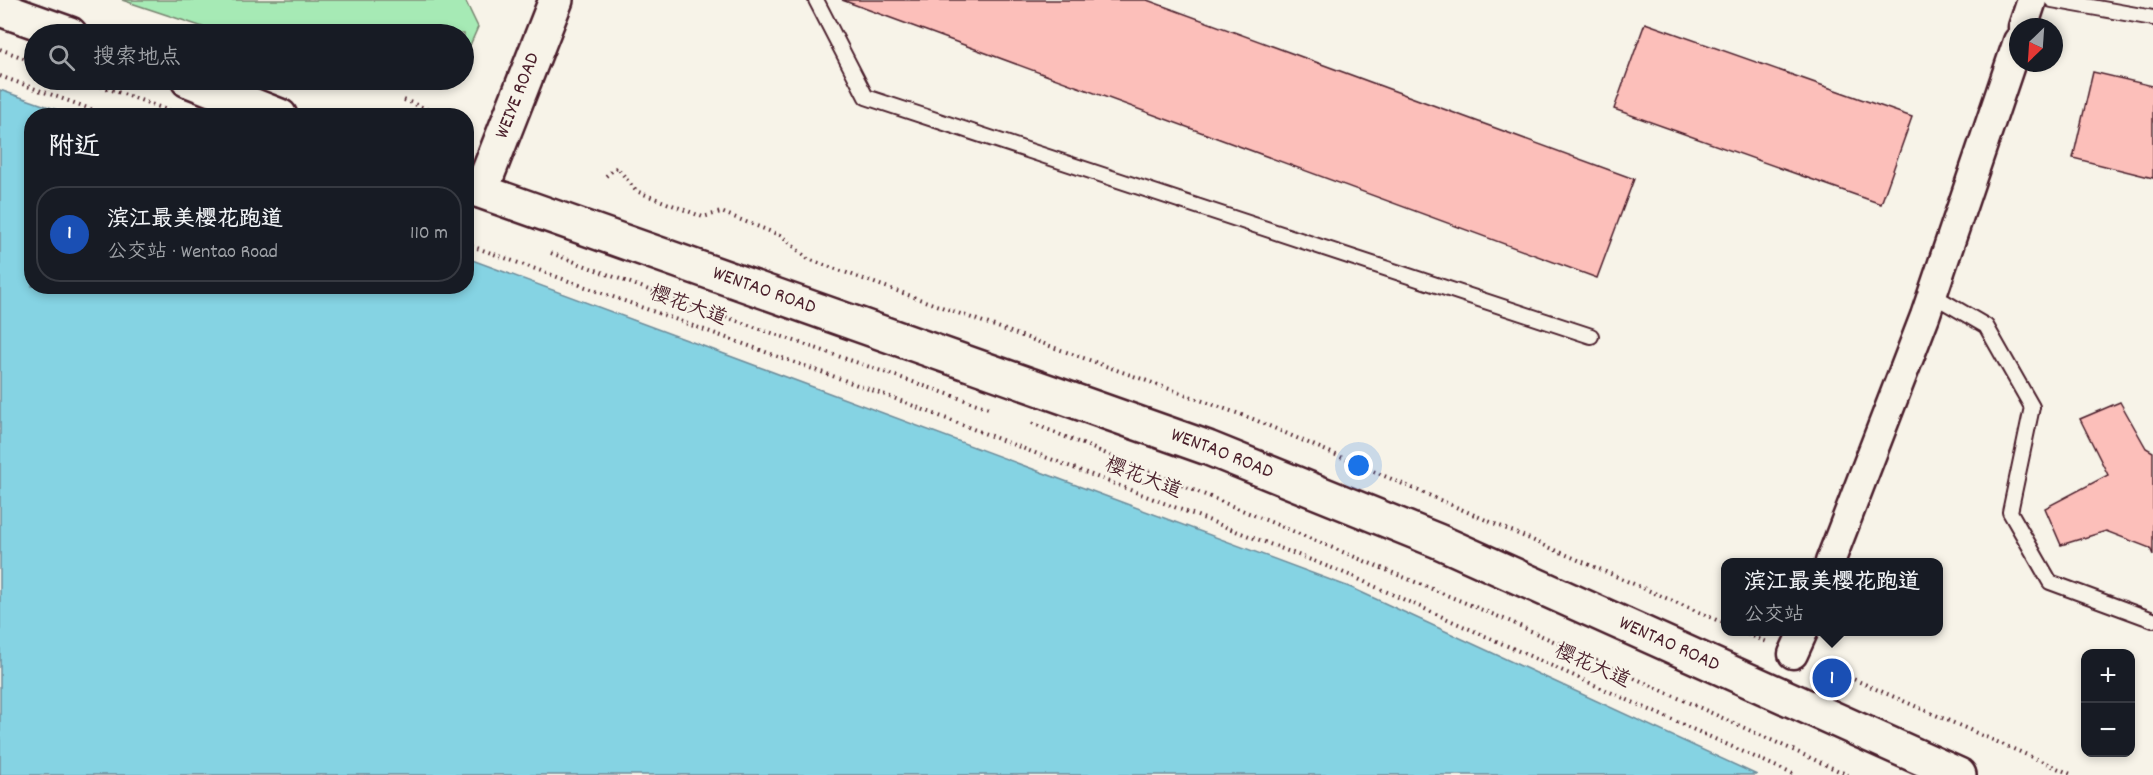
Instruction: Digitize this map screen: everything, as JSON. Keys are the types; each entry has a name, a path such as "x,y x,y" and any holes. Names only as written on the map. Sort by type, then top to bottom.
{"main road":[{"name":"WEIYE ROAD","path":"474,188 556,0"},
{"path":"0,9 42,24"},
{"path":"214,90 260,108"},
{"name":"WENTAO ROAD","path":"474,188 1208,448 1438,541 1959,775"}],"street":[{"path":"2026,18 2032,0"},
{"path":"1832,558 1928,304 2009,67"}],"lane":[{"path":"816,0 866,97 1591,336"},
{"path":"2052,0 2153,18"},
{"path":"1928,304 1986,326 2032,407 2010,512 2050,582 2153,620"}],"path":[{"path":"0,49 24,58"},
{"path":"0,76 24,85"},
{"path":"38,90 88,108"},
{"path":"112,90 161,108"},
{"path":"404,100 424,108"},
{"path":"606,176 617,167 636,190 703,217 721,212 782,236 808,259 1253,419 1721,622"},
{"name":"樱花大道","path":"474,247 888,396 1347,574 1795,775"},
{"path":"548,252 676,300 997,411"},
{"path":"1030,422 1509,621 1848,775"},
{"path":"1762,636 1798,643 2073,775"}],"green space":[{"path":"122,0 465,0 478,27 474,36 474,24 194,24"}],"water":[{"path":"0,90 52,108 24,108 24,294 474,294 474,261 1352,588 1757,775 0,775"}],"building":[{"path":"842,0 1147,0 1634,179 1597,278"},
{"path":"1645,23 1912,117 1881,204 1614,109"},
{"path":"2093,72 2153,86 2153,178 2073,158"},
{"path":"2120,402 2146,448 2153,452 2153,555 2150,548 2106,531 2061,545 2045,508 2108,475 2080,419"}],"place":[{"name":"滨江最美樱花跑道","path":"1832,678"}]}
